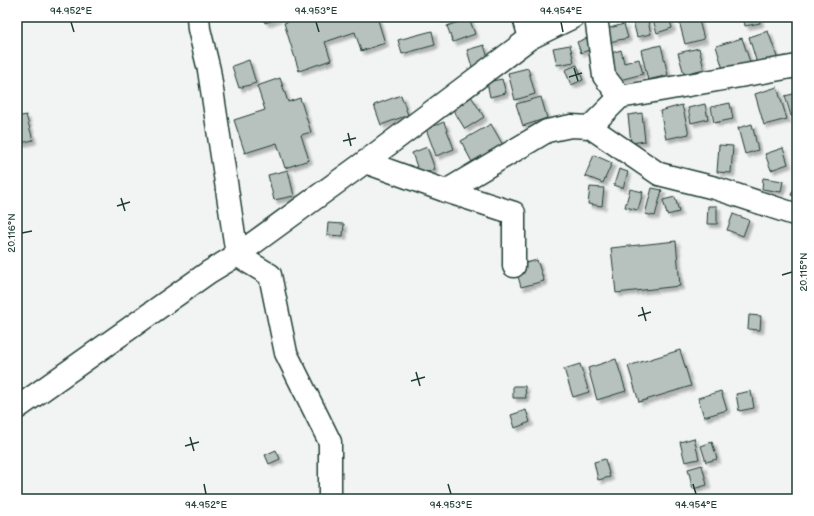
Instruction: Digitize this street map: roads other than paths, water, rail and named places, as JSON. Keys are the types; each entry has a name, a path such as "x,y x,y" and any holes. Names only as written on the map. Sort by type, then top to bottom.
{"street":[{"path":"198,17 199,29 209,70 237,255"},
{"path":"524,17 530,38"},
{"path":"17,408 209,272 237,255 365,162 530,38 572,17"},
{"path":"596,17 604,76 620,97"},
{"path":"590,127 620,97 797,66"},
{"path":"446,191 547,131 571,126 590,127 659,174 715,188 797,215"},
{"path":"365,162 446,191 514,213 514,266"},
{"path":"237,255 270,275 286,353 330,442 330,499"}]}
